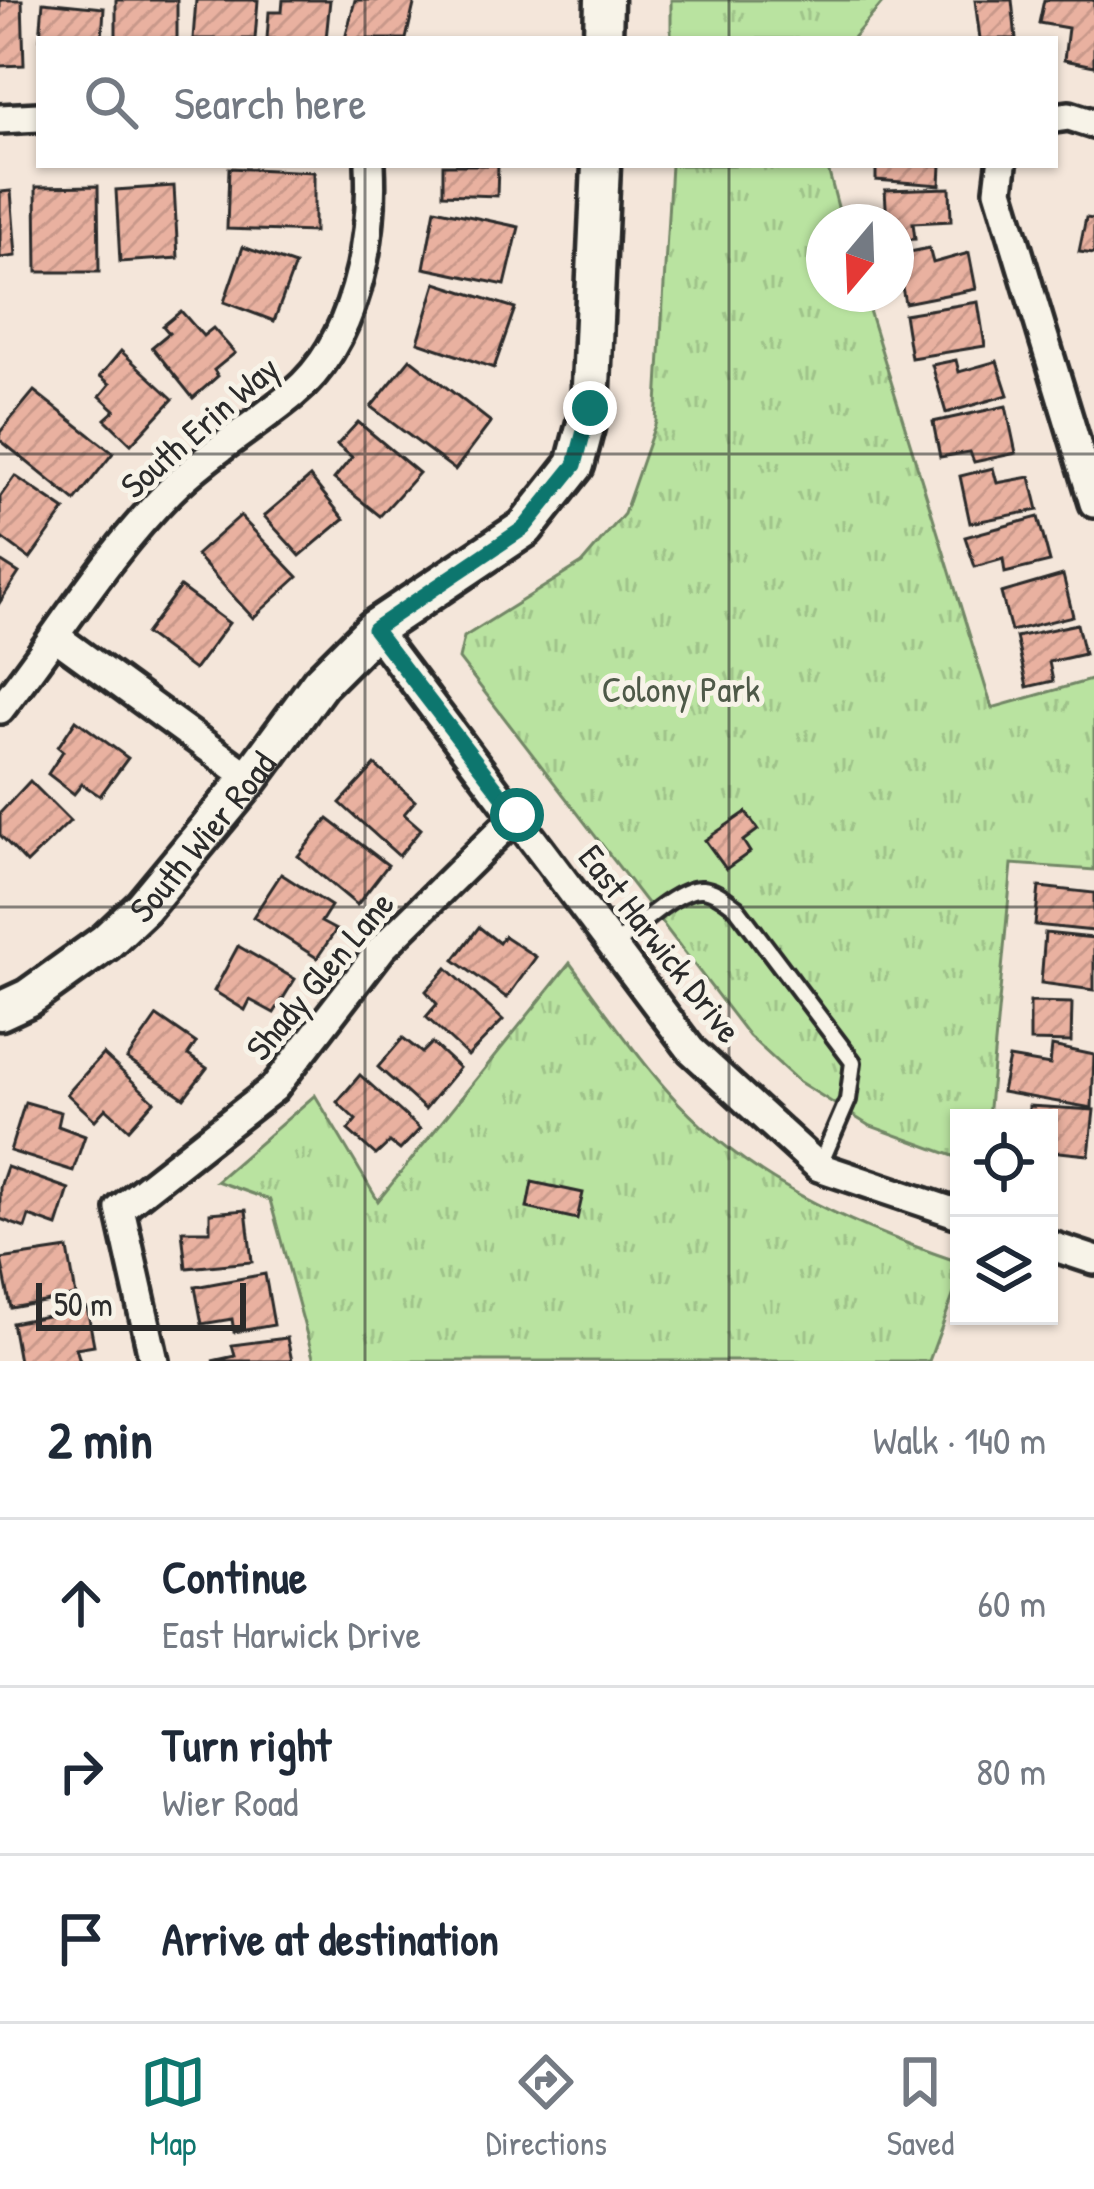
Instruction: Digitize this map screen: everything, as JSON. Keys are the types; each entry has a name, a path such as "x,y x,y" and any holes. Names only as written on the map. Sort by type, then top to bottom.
{"street":[{"path":"603,36 604,0"},
{"path":"0,119 36,117"},
{"path":"1058,118 1094,124"},
{"name":"South Erin Way","path":"0,709 128,537 171,490 297,391 326,356 358,284 370,168"},
{"name":"South Wier Road","path":"0,1011 28,998 106,942 143,907 250,778 320,683 374,629 524,528 575,465 590,408 602,168"},
{"path":"1002,168 999,190 1094,503"},
{"name":"East Harwick Drive","path":"374,629 691,1050 819,1167 950,1211"},
{"path":"56,638 250,778"},
{"name":"Shady Glen Lane","path":"154,1361 120,1209 274,1088 382,948 517,815"},
{"path":"1058,1248 1094,1260"}],"lane":[{"path":"614,946 678,896 698,888 716,892 736,907 853,1063 848,1100 819,1167"}],"green space":[{"path":"671,0 885,0 855,36 671,36"},
{"name":"Colony Park","path":"671,168 828,168 837,204 806,204 806,312 870,312 992,708 1094,679 1094,870 1012,864 989,1109 950,1109 950,1155 868,1125 798,1081 749,1036 459,659 464,637 582,563 624,514 656,422"},
{"path":"570,963 666,1089 729,1149 839,1215 950,1259 950,1304 929,1361 314,1361 270,1200 216,1181 315,1095 378,1201"}],"building":[{"path":"0,0 22,0 24,65 0,66"},
{"path":"116,0 177,0 177,36 116,36"},
{"path":"196,0 258,0 255,36 193,36"},
{"path":"283,0 330,0 326,36 267,36 269,12 282,12"},
{"path":"355,0 415,0 407,36 346,36"},
{"path":"975,0 1012,0 1016,36 980,36"},
{"path":"1044,0 1094,0 1094,66 1064,60 1068,28 1039,23"},
{"path":"43,2 104,8 102,36 40,36"},
{"path":"229,168 314,172 314,232 227,229"},
{"path":"443,168 498,168 497,196 443,194"},
{"path":"876,168 941,168 940,185 876,180"},
{"path":"98,186 99,272 37,272 36,187"},
{"path":"174,186 178,258 120,262 116,190"},
{"path":"950,188 951,221 914,223 914,204 886,204 885,190"},
{"path":"11,191 16,256 0,258 0,192"},
{"path":"435,209 519,227 505,285 424,268"},
{"path":"1086,218 1094,219 1094,254 1079,252"},
{"path":"243,247 295,265 274,321 224,302"},
{"path":"929,248 933,263 969,253 976,289 914,301 914,251"},
{"path":"436,283 515,308 494,368 418,342"},
{"path":"978,302 985,346 911,358 904,314"},
{"path":"181,311 203,336 213,328 235,353 214,370 218,376 193,398 152,347 169,333 163,326"},
{"path":"121,351 173,399 131,444 105,419 115,410 100,396 110,384 100,376"},
{"path":"410,359 491,422 455,470 371,407"},
{"path":"956,360 959,372 997,361 1008,395 946,413 932,365"},
{"path":"34,391 113,453 75,501 0,440 0,432"},
{"path":"1006,406 1016,453 974,462 970,452 940,457 933,422"},
{"path":"358,422 419,473 380,516 334,479 352,457 337,445"},
{"path":"993,468 997,483 1030,477 1038,510 970,523 960,476"},
{"path":"15,476 65,510 30,559 0,537 0,497"},
{"path":"310,477 344,519 300,556 264,516"},
{"path":"240,516 298,577 253,618 196,555"},
{"path":"1038,517 1050,562 1005,573 1003,559 975,567 965,537"},
{"path":"0,561 19,573 0,602"},
{"path":"1063,575 1073,616 1011,631 1001,593"},
{"path":"180,587 229,623 194,670 145,634"},
{"path":"1077,624 1084,654 1049,662 1053,681 1027,687 1016,637"},
{"path":"76,720 128,758 100,796 82,784 74,794 48,774"},
{"path":"375,765 415,801 404,814 421,829 399,856 340,803"},
{"path":"30,781 70,821 27,863 0,835 0,813"},
{"path":"746,812 758,830 743,841 750,852 726,869 705,840"},
{"path":"328,819 388,865 357,905 298,856"},
{"path":"281,874 331,906 321,922 336,930 317,958 253,917"},
{"path":"1039,887 1094,893 1094,931 1035,925"},
{"path":"479,927 499,943 504,936 536,957 507,998 454,960"},
{"path":"1045,933 1094,938 1094,990 1041,983"},
{"path":"238,946 295,979 274,1013 250,1000 245,1010 214,991"},
{"path":"447,968 503,1020 468,1056 426,1017 437,1004 426,991"},
{"path":"1030,1002 1072,1003 1071,1042 1030,1041"},
{"path":"157,1016 196,1043 188,1055 207,1068 184,1098 127,1059"},
{"path":"403,1038 422,1053 432,1043 459,1068 425,1109 378,1067"},
{"path":"1052,1046 1094,1055 1092,1108 1002,1092 1009,1058 1050,1065"},
{"path":"103,1054 154,1101 129,1129 106,1108 95,1120 67,1094"},
{"path":"360,1075 420,1129 400,1150 390,1142 376,1155 348,1130 356,1120 337,1102"},
{"path":"25,1102 61,1112 58,1126 85,1136 73,1171 10,1151"},
{"path":"1029,1106 1094,1110 1089,1155 1058,1152 1058,1109"},
{"path":"7,1167 69,1189 57,1226 29,1216 25,1228 0,1219 0,1187"},
{"path":"532,1182 583,1193 577,1219 527,1208"},
{"path":"246,1210 252,1262 186,1268 182,1231 210,1231 210,1213"},
{"path":"68,1249 76,1296 11,1308 1,1259"},
{"path":"265,1274 274,1325 234,1332 232,1319 202,1324 195,1287"},
{"path":"87,1308 94,1345 76,1348 80,1361 19,1361 12,1323"},
{"path":"287,1338 292,1361 212,1361 235,1356 232,1345"}],"route":[{"path":"517,815 374,629 524,528 575,465 590,408"}]}
